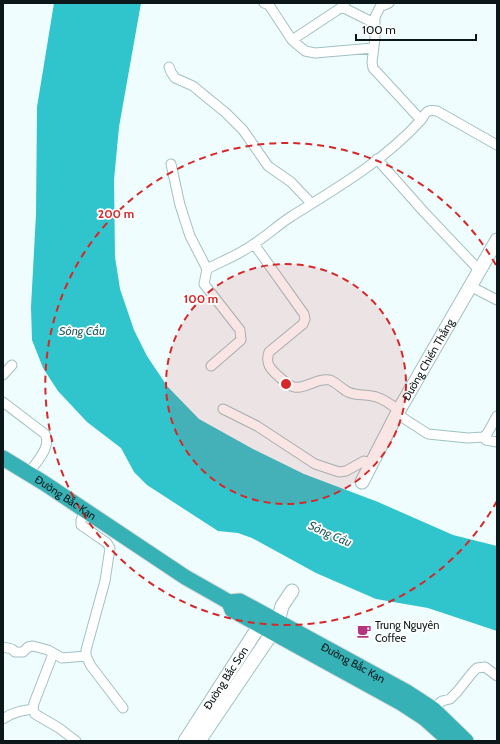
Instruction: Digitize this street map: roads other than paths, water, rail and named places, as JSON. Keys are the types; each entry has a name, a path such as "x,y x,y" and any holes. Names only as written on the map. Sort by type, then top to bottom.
{"highway":[{"name":"Đường Bắc Kạn","path":"3,458 29,473 185,577 229,602 240,601 269,624 407,692 428,713 450,741"},
{"name":"Đường Bắc Kạn","path":"428,713 466,741"}],"main road":[{"name":"Đường Chiến Thắng","path":"362,482 398,412 497,240"},
{"path":"269,624 292,591"},
{"name":"Đường Bắc Sơn","path":"203,739 269,624"},
{"name":"Đường Bắc Sơn","path":"185,741 269,624"}],"street":[{"path":"264,3 269,5 273,10 292,40 305,51 315,53 373,48"},
{"path":"389,3 380,7 376,12 374,23 375,38 372,62 373,68 421,120"},
{"path":"292,40 343,5 374,23"},
{"path":"169,67 174,78 193,86 243,130 268,166 291,182 311,204"},
{"path":"207,269 254,244 286,220 377,160 412,130 427,111 437,111 497,145"},
{"path":"377,160 479,270"},
{"path":"171,164 180,205 190,236 207,269 204,284 240,330 241,340 211,366"},
{"path":"254,244 304,314 305,319 303,324 269,352 267,358 268,364 272,370 286,383 293,387 300,388 324,379 330,380 348,392 357,395 373,396 381,399 428,434 433,436 468,438 483,437 487,434 497,416"},
{"path":"470,286 497,300"},
{"path":"3,375 12,365"},
{"path":"3,402 45,434 48,439 48,445 29,473"},
{"path":"222,409 257,426 315,464 339,472 346,471 364,461 372,463"},
{"path":"483,437 486,440 497,442"},
{"path":"85,511 81,524 107,543 110,548 105,581 86,650 86,656 91,666 123,708"},
{"path":"3,647 21,653 28,647 33,646 48,650 62,658 86,656"},
{"path":"53,654 33,709 35,714 59,728 76,741"},
{"path":"428,713 442,701 450,699 477,668 485,667 497,676"},
{"path":"3,719 9,714 33,709"}],"water":[{"name":"Sông Cầu","path":"54,3 141,3 119,127 114,180 115,257 120,289 134,330 147,356 167,386 199,419 253,449 304,474 378,502 453,535 497,546 497,631 428,608 376,599 316,573 252,538 238,533 218,531 147,485 134,472 121,448 87,422 58,391 43,368 32,340 31,307 36,214 37,107"}],"place":[{"name":"Trung Nguyên Coffee","path":"364,631"}]}
